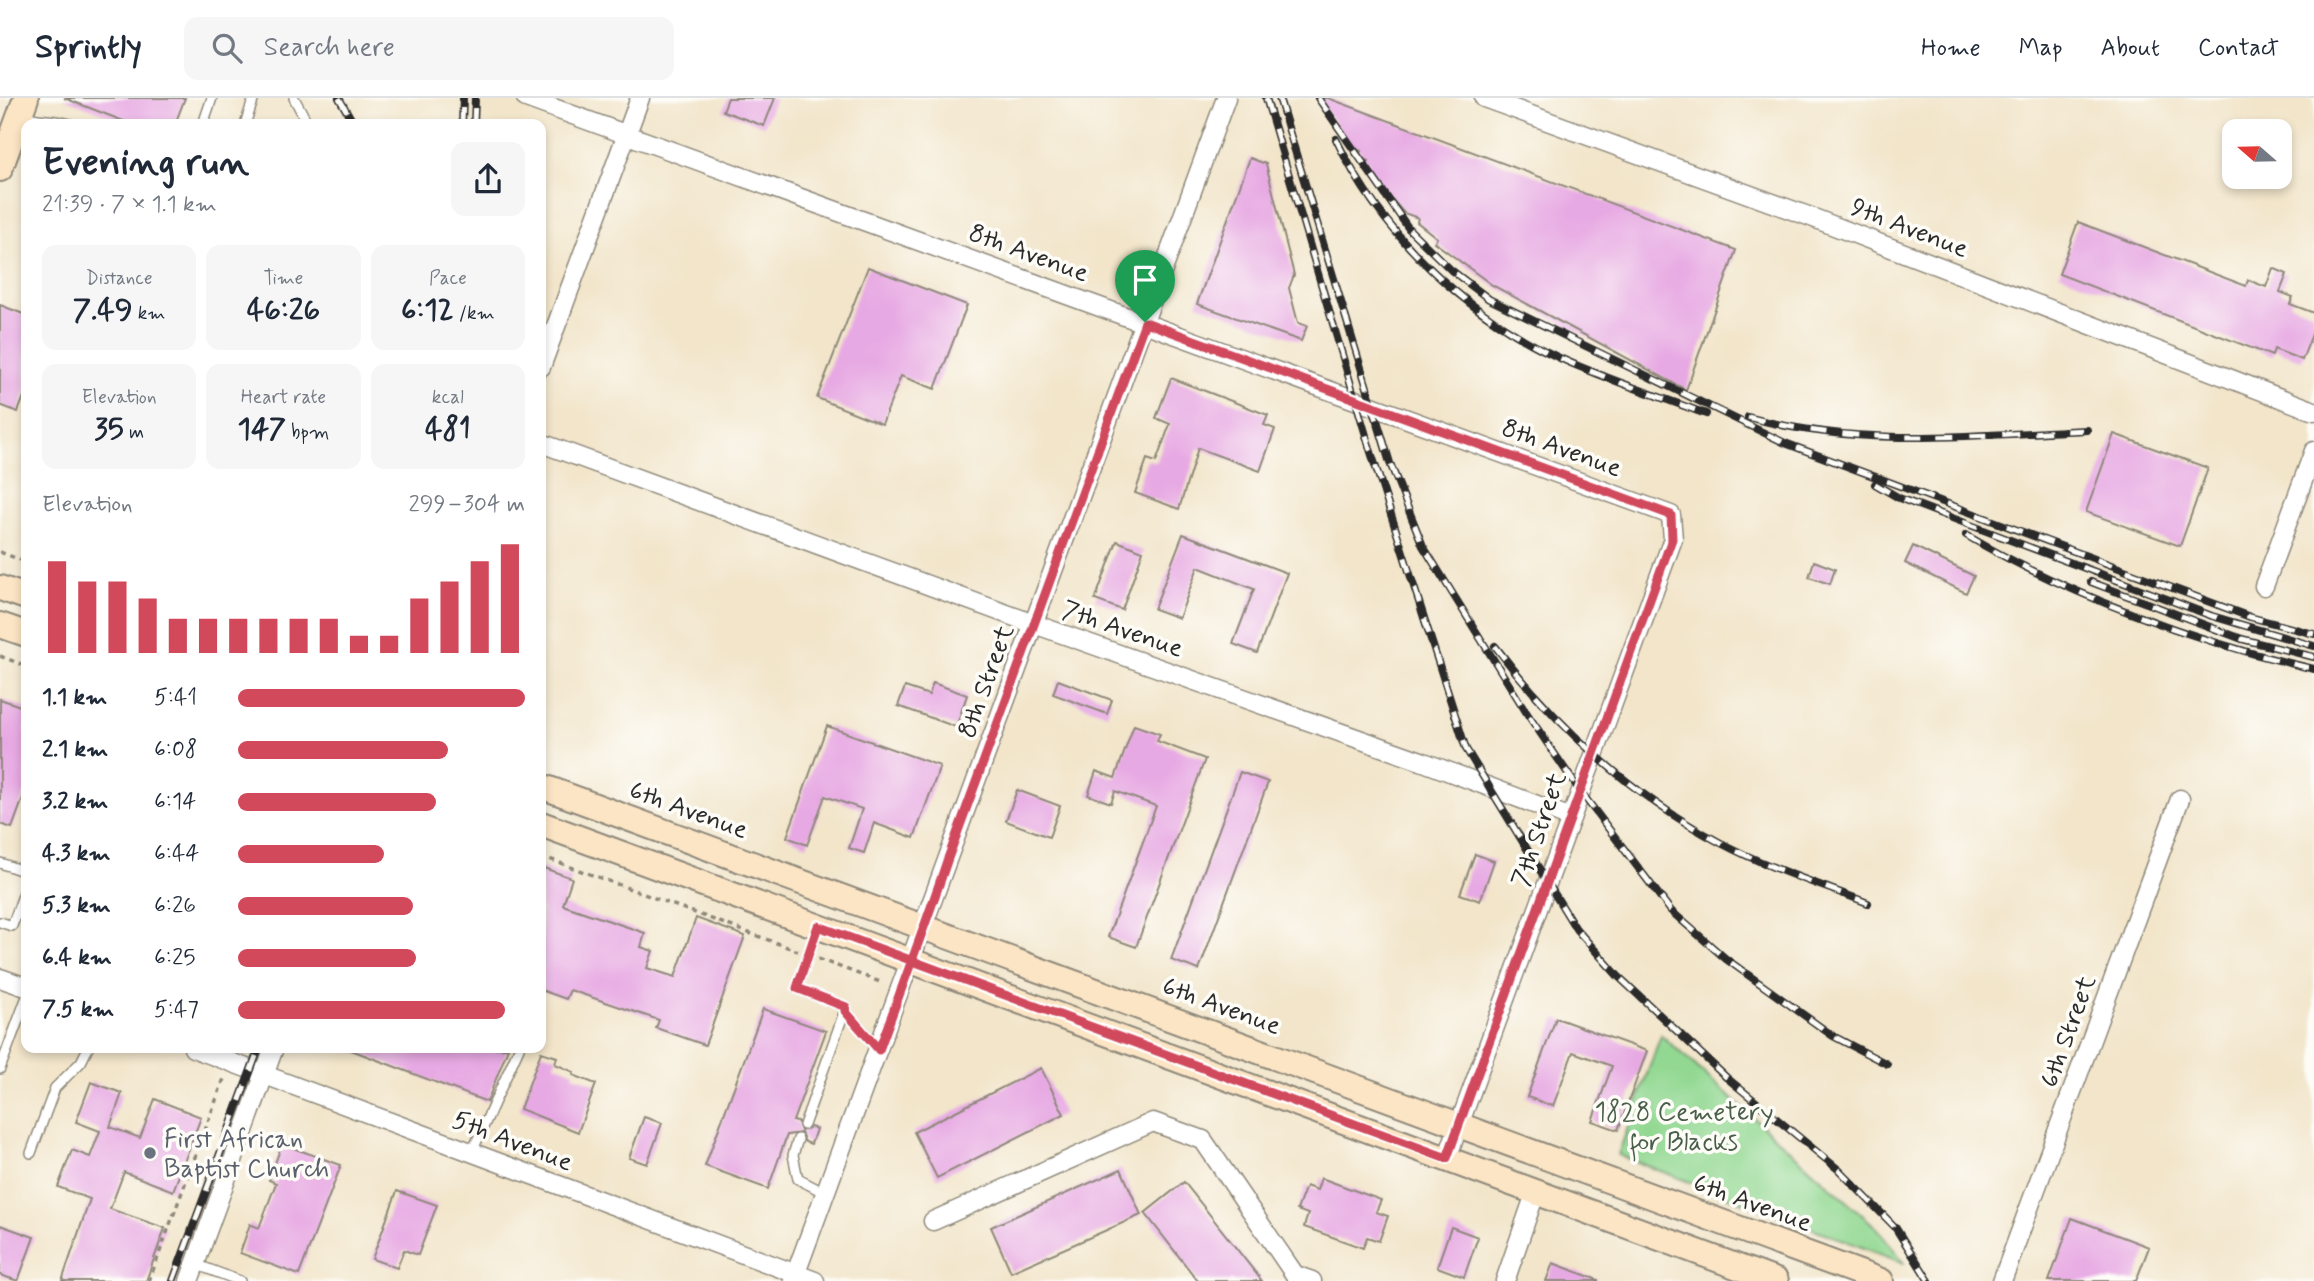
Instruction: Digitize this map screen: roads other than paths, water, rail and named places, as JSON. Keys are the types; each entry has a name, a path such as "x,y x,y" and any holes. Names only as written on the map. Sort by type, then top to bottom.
{"main road":[{"path":"0,169 21,132"},
{"path":"0,588 21,595"},
{"path":"0,625 21,632"},
{"name":"6th Avenue","path":"546,788 1881,1281"},
{"path":"546,826 1776,1281"}],"street":[{"name":"8th Avenue","path":"526,98 1671,515"},
{"path":"546,353 640,98"},
{"name":"8th Street","path":"795,1278 1226,98"},
{"name":"9th Avenue","path":"1484,98 1811,217 2314,411"},
{"name":"7th Avenue","path":"546,445 1034,624 1421,761 1571,818"},
{"path":"2264,586 2314,451"},
{"name":"7th Street","path":"1447,1158 1672,539 1671,515"},
{"name":"6th Street","path":"2002,1281 2180,799"},
{"path":"0,978 21,985"},
{"name":"5th Avenue","path":"206,1053 472,1152 795,1278 814,1281"},
{"path":"192,1273 272,1053"},
{"path":"933,1221 1153,1122 1203,1140 1295,1275 1312,1281"},
{"path":"1505,1281 1536,1191"}],"lane":[{"path":"205,119 212,98"},
{"path":"247,119 254,98"},
{"path":"294,98 305,119"},
{"path":"31,115 56,119"},
{"path":"0,863 21,870"},
{"path":"0,922 12,926 21,901"},
{"path":"804,1125 846,1007 797,988 818,926"},
{"path":"845,1011 879,1050"},
{"path":"0,1069 21,1012"},
{"path":"31,1153 55,1088 81,1062 86,1053"},
{"path":"472,1152 517,1053"},
{"path":"798,1139 793,1155 798,1179 826,1193"},
{"path":"192,1273 240,1281"}],"railway":[{"path":"339,98 351,119"},
{"path":"462,119 463,98"},
{"path":"474,119 475,98"},
{"path":"1266,98 1370,449 1466,749 1576,929 1618,976 1727,1078 1839,1170 1895,1227 1929,1281"},
{"path":"1279,98 1390,463 1423,546 1528,715 1580,791 1671,911 1726,959 1833,1036 1887,1064"},
{"path":"1318,98 1409,229 1451,270 1489,299 1785,443 2250,617 2314,634"},
{"path":"1336,139 1378,210 1434,272 1465,299 1499,324 1571,363 1706,414"},
{"path":"1748,417 1790,427 1874,436 1959,436 2087,430"},
{"path":"1875,484 1899,498 2212,616 2314,646"},
{"path":"1966,535 2047,578 2135,615 2226,646 2314,669"},
{"path":"2091,582 2242,639 2314,657"},
{"path":"1495,646 1569,730 1596,756 1655,803 1737,851 1868,903"},
{"path":"173,1281 257,1053"}],"place":[{"name":"First African Baptist Church","path":"150,1153"}],"park label":[{"name":"1828 Cemetery for Blacks","path":"1684,1126"}]}
